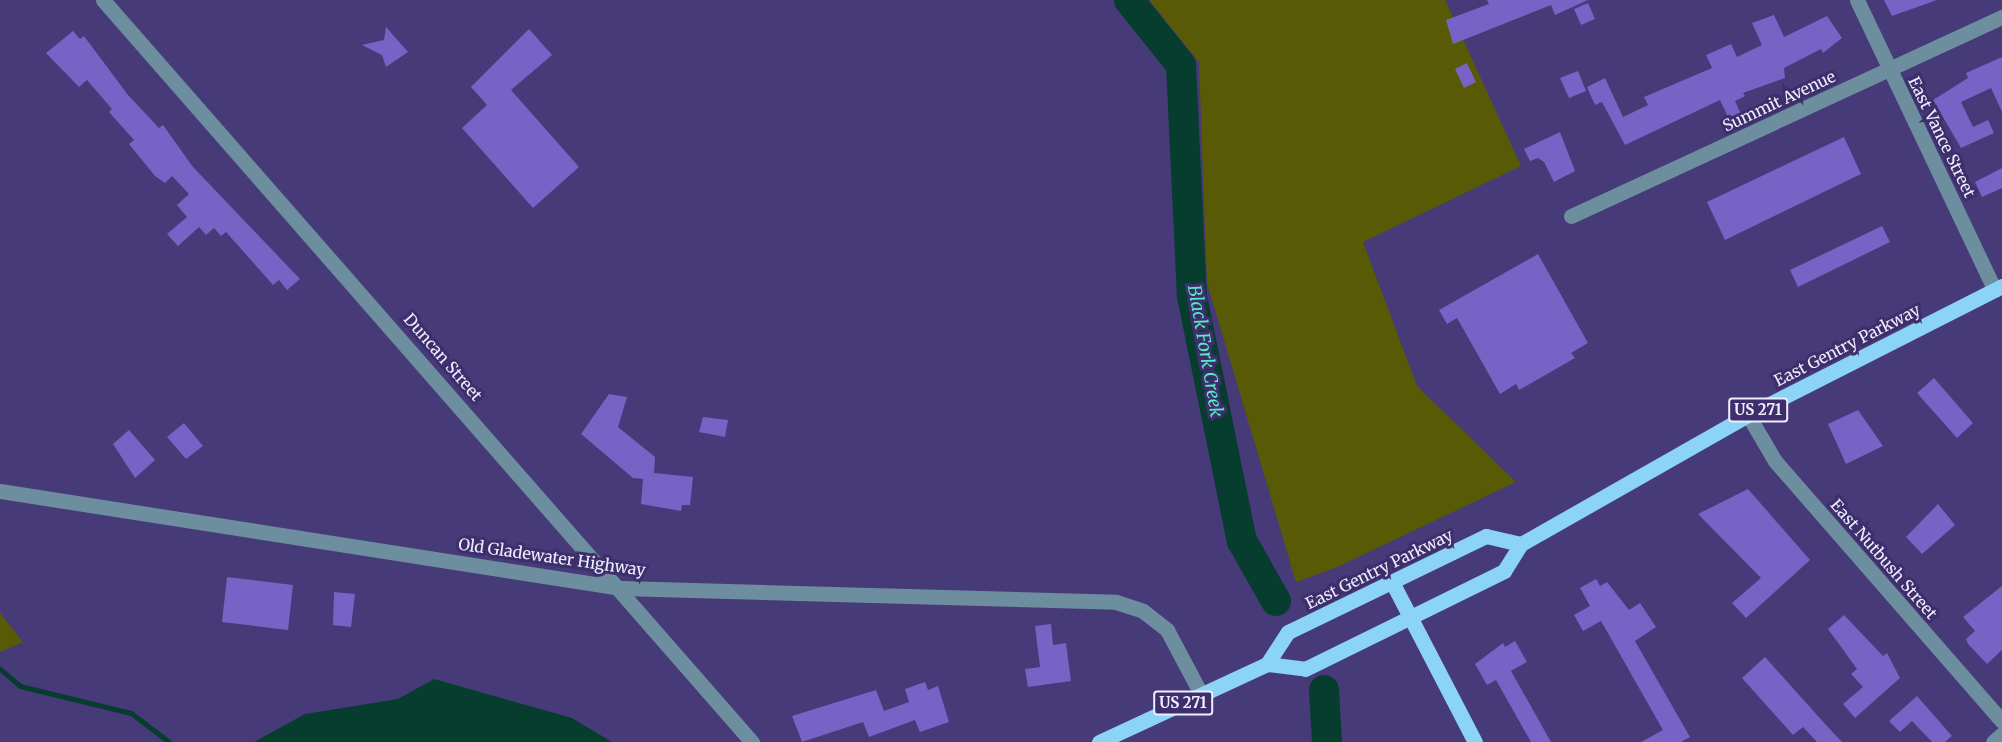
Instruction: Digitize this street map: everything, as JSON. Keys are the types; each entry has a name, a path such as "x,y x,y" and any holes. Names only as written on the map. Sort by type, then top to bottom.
{"main road":[{"name":"East Gentry Parkway","path":"1521,544 1486,536 1288,632 1267,664 1305,669 1503,571 1521,544 1748,415 1998,288"},
{"path":"1392,582 1475,742"},
{"name":"US 271","path":"1099,742 1267,664"}],"street":[{"name":"Duncan Street","path":"103,0 621,588 752,742"},
{"name":"East Vance Street","path":"1857,0 1998,288"},
{"name":"Summit Avenue","path":"1571,216 2002,17"},
{"name":"East Nutbush Street","path":"1748,415 1775,461 2000,714"},
{"name":"Old Gladewater Highway","path":"0,491 621,588 1116,602 1143,611 1167,630 1202,694"},
{"path":"1993,742 2002,734"}],"shaded area":[{"path":"1149,0 1445,0 1521,166 1363,242 1417,386 1516,482 1335,568 1296,582 1207,283 1199,62"},
{"path":"0,613 23,642 0,652"},
{"path":"434,679 572,718 612,742 254,742 305,714 398,699"}],"building":[{"path":"1487,0 1588,0 1555,15 1551,5 1453,44 1446,20 1489,4"},
{"path":"1884,0 1937,0 1892,16"},
{"path":"1588,3 1595,19 1581,25 1574,9"},
{"path":"1774,15 1784,37 1827,16 1842,38 1823,53 1821,49 1784,68 1785,78 1743,93 1745,96 1735,101 1741,114 1729,119 1720,100 1625,145 1602,102 1595,105 1587,87 1605,78 1623,117 1648,105 1644,97 1712,68 1706,55 1731,44 1737,57 1762,45 1752,23"},
{"path":"386,27 408,52 386,67 382,55 362,45 384,40"},
{"path":"529,29 552,55 511,90 579,167 533,208 462,128 487,105 471,87"},
{"path":"73,31 80,39 84,36 128,95 159,128 163,125 193,167 300,279 287,290 279,280 273,285 226,232 221,236 214,228 206,235 199,227 178,246 167,234 187,217 177,205 189,194 172,176 165,183 155,176 129,144 134,140 109,112 112,109 87,80 79,87 46,53"},
{"path":"2002,57 2002,112 1991,88 1961,102 1973,127 1988,120 1994,133 1961,148 1933,100 1968,78 1966,73"},
{"path":"1467,63 1476,82 1464,88 1455,69"},
{"path":"1578,71 1586,91 1569,98 1560,78"},
{"path":"1560,132 1575,171 1554,182 1544,162 1538,158 1530,161 1524,149"},
{"path":"1844,137 1861,174 1725,240 1707,202"},
{"path":"2002,168 2002,188 1982,197 1975,182"},
{"path":"1882,226 1890,242 1798,287 1790,270"},
{"path":"1538,254 1588,343 1571,353 1575,358 1519,390 1516,384 1500,394 1457,318 1447,324 1439,310"},
{"path":"1934,378 1973,423 1957,438 1917,393"},
{"path":"609,394 627,397 618,427 655,457 654,473 693,477 690,505 682,505 681,511 641,504 643,479 633,478 581,434"},
{"path":"1858,410 1883,446 1846,464 1828,424"},
{"path":"703,417 728,420 725,437 699,432"},
{"path":"184,423 203,446 186,459 167,437"},
{"path":"129,430 155,460 135,478 113,444"},
{"path":"1748,489 1810,560 1746,618 1732,603 1761,578 1698,514"},
{"path":"1938,504 1955,525 1922,554 1906,537"},
{"path":"227,577 293,585 288,630 222,622"},
{"path":"1596,579 1600,586 1607,582 1629,610 1640,603 1656,627 1635,641 1690,737 1681,742 1641,742 1663,730 1601,621 1583,631 1574,615 1590,606 1580,588"},
{"path":"2002,586 2002,650 1987,664 1968,644 1966,639 1975,631 1963,617"},
{"path":"334,592 355,594 351,627 333,625"},
{"path":"1844,615 1883,656 1887,653 1900,678 1855,718 1843,704 1863,687 1851,674 1857,669 1828,629"},
{"path":"1051,624 1053,645 1066,643 1071,681 1028,687 1025,669 1040,667 1035,626"},
{"path":"1515,641 1527,662 1511,671 1551,742 1531,742 1496,680 1487,685 1475,664 1503,643 1505,647"},
{"path":"1765,657 1842,742 1817,742 1803,727 1793,735 1742,678"},
{"path":"925,682 928,690 938,686 949,722 920,732 915,720 869,737 863,722 802,742 792,716 876,690 884,711 909,702 905,689"},
{"path":"1917,696 1952,736 1945,742 1932,742 1912,721 1900,732 1889,721"}],"waterway":[{"name":"Black Fork Creek","path":"1129,0 1181,65 1192,296 1242,541 1276,601"},
{"path":"0,669 20,686 131,713 169,742"},
{"name":"Black Fork Creek","path":"1324,690 1327,742"}]}
